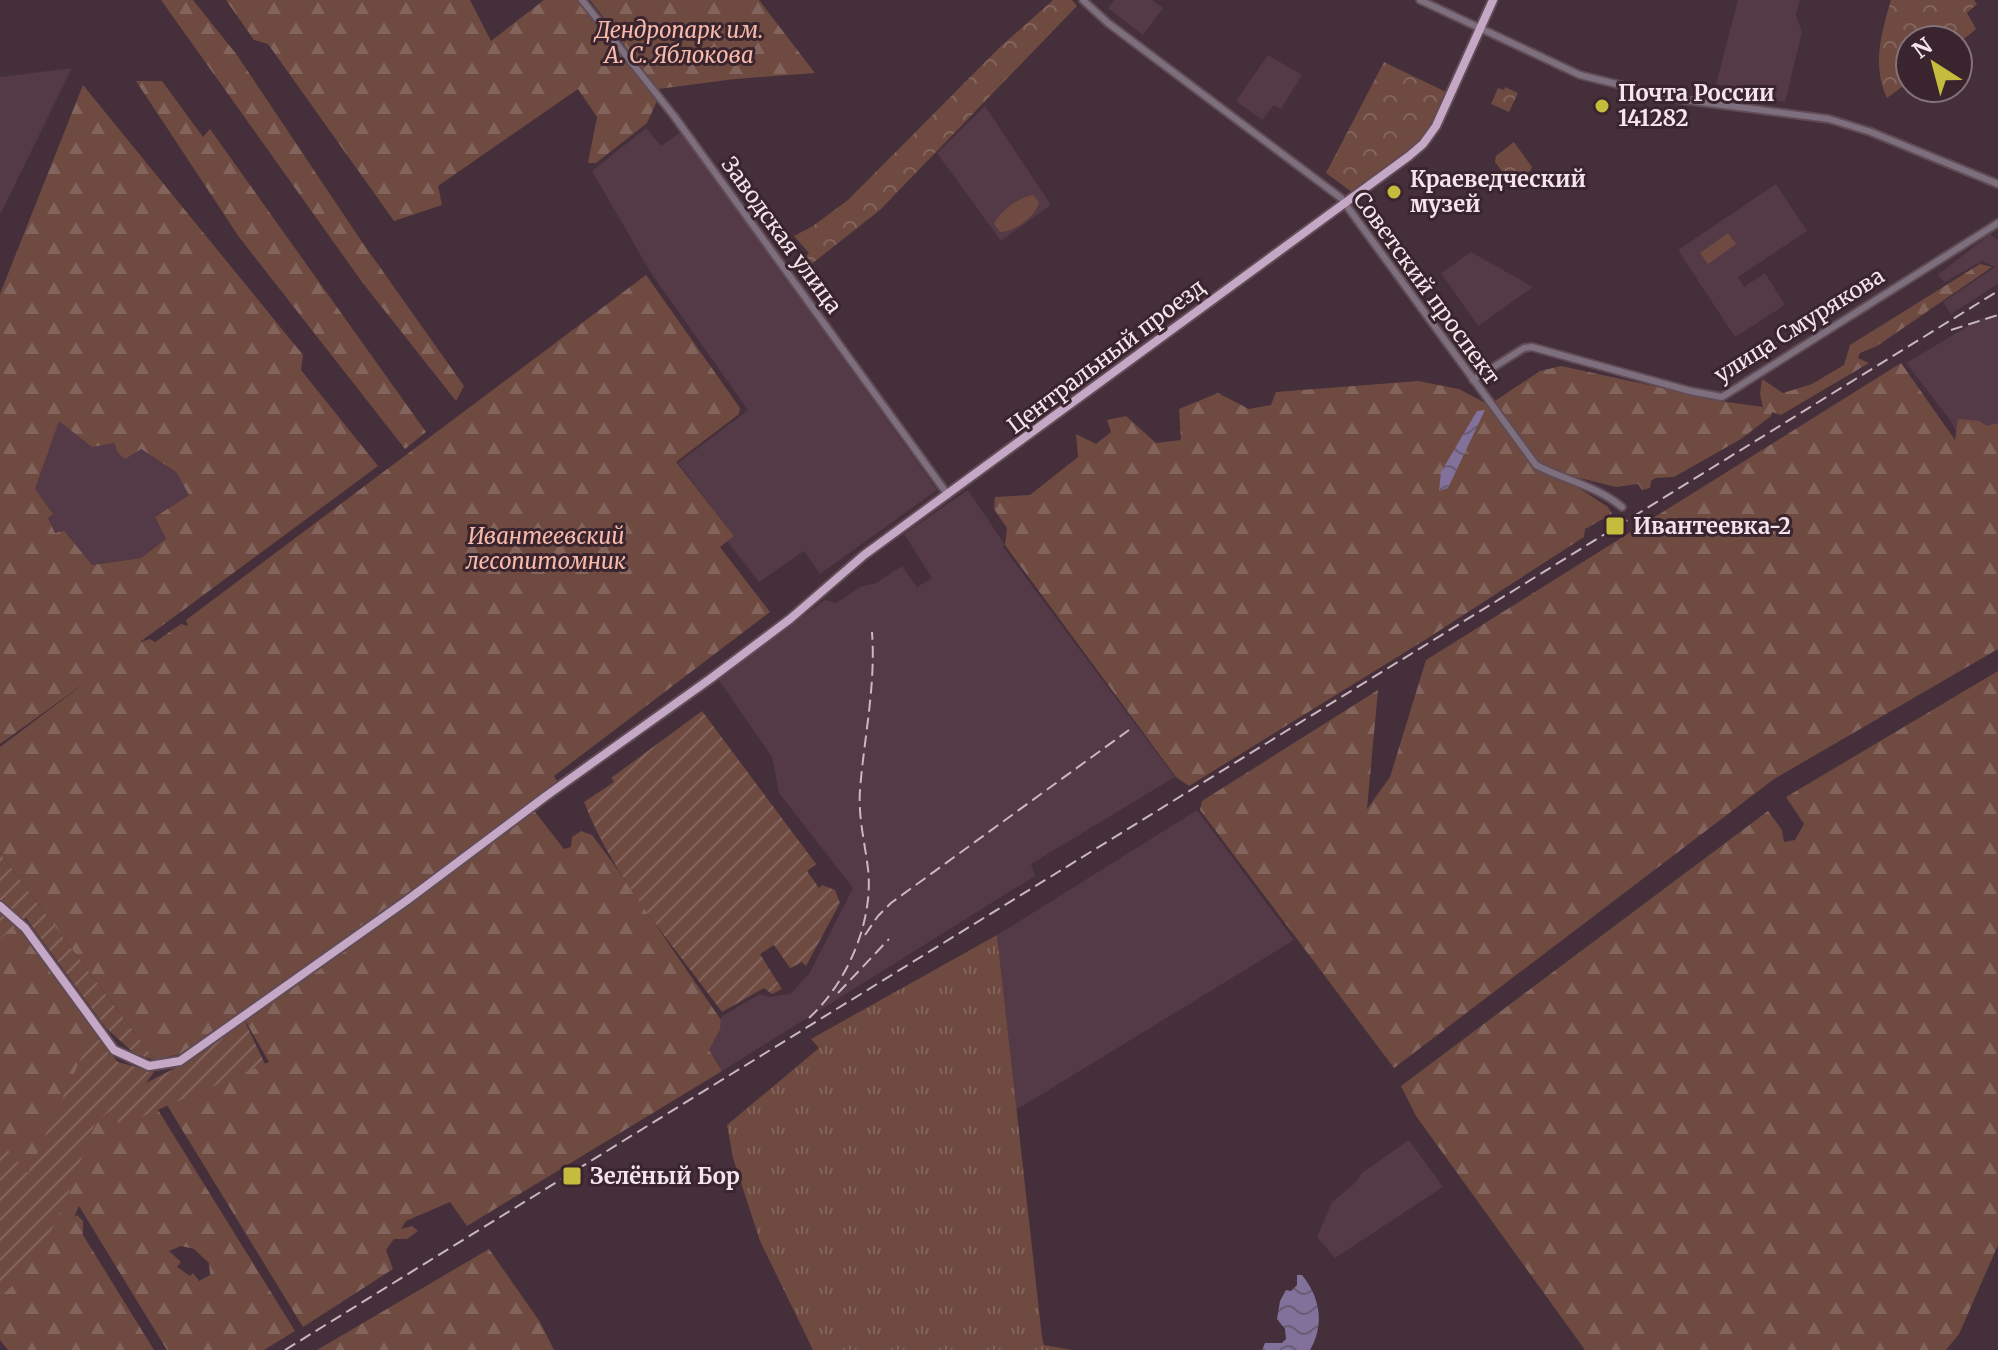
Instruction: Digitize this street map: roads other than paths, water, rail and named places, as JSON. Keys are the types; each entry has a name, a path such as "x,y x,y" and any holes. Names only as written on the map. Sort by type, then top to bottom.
{"main road":[{"name":"Центральный проезд","path":"0,906 25,928 114,1050 149,1066 180,1061 710,679 790,619 854,562 1409,156 1431,135 1493,0"}],"street":[{"name":"Заводская улица","path":"582,0 668,109 948,495"},
{"name":"Советский проспект","path":"1083,0 1108,23 1345,202 1536,465 1585,485 1622,507"},
{"path":"1420,0 1580,75 1669,98 1829,119 1871,132 1998,184"},
{"name":"улица Смурякова","path":"1473,380 1524,348 1532,347 1704,395 1722,397 1998,223"}],"water":[{"path":"1485,410 1448,488 1439,491 1441,472 1477,411"},
{"path":"1297,1275 1302,1275 1308,1283 1316,1302 1319,1321 1315,1340 1310,1350 1262,1350 1265,1343 1282,1343 1286,1339 1285,1329 1277,1319 1280,1301 1286,1290 1291,1291 1297,1285"}],"railway":[{"path":"285,1350 1998,291"},
{"path":"1951,330 1998,315"},
{"path":"809,1018 823,1004 846,969 867,909 868,869 860,800 871,692 872,632"},
{"path":"865,935 891,903 1129,730"},
{"path":"838,993 889,939"}],"place":[{"name":"Почта России 141282","path":"1602,106"},
{"name":"Краеведческий музей","path":"1394,192"},
{"name":"Ивантеевка-2","path":"1615,526"},
{"name":"Зелёный Бор","path":"572,1176"}],"park label":[{"name":"Дендропарк им. А. С. Яблокова","path":"679,42"},
{"name":"Ивантеевский лесопитомник","path":"546,548"}]}
